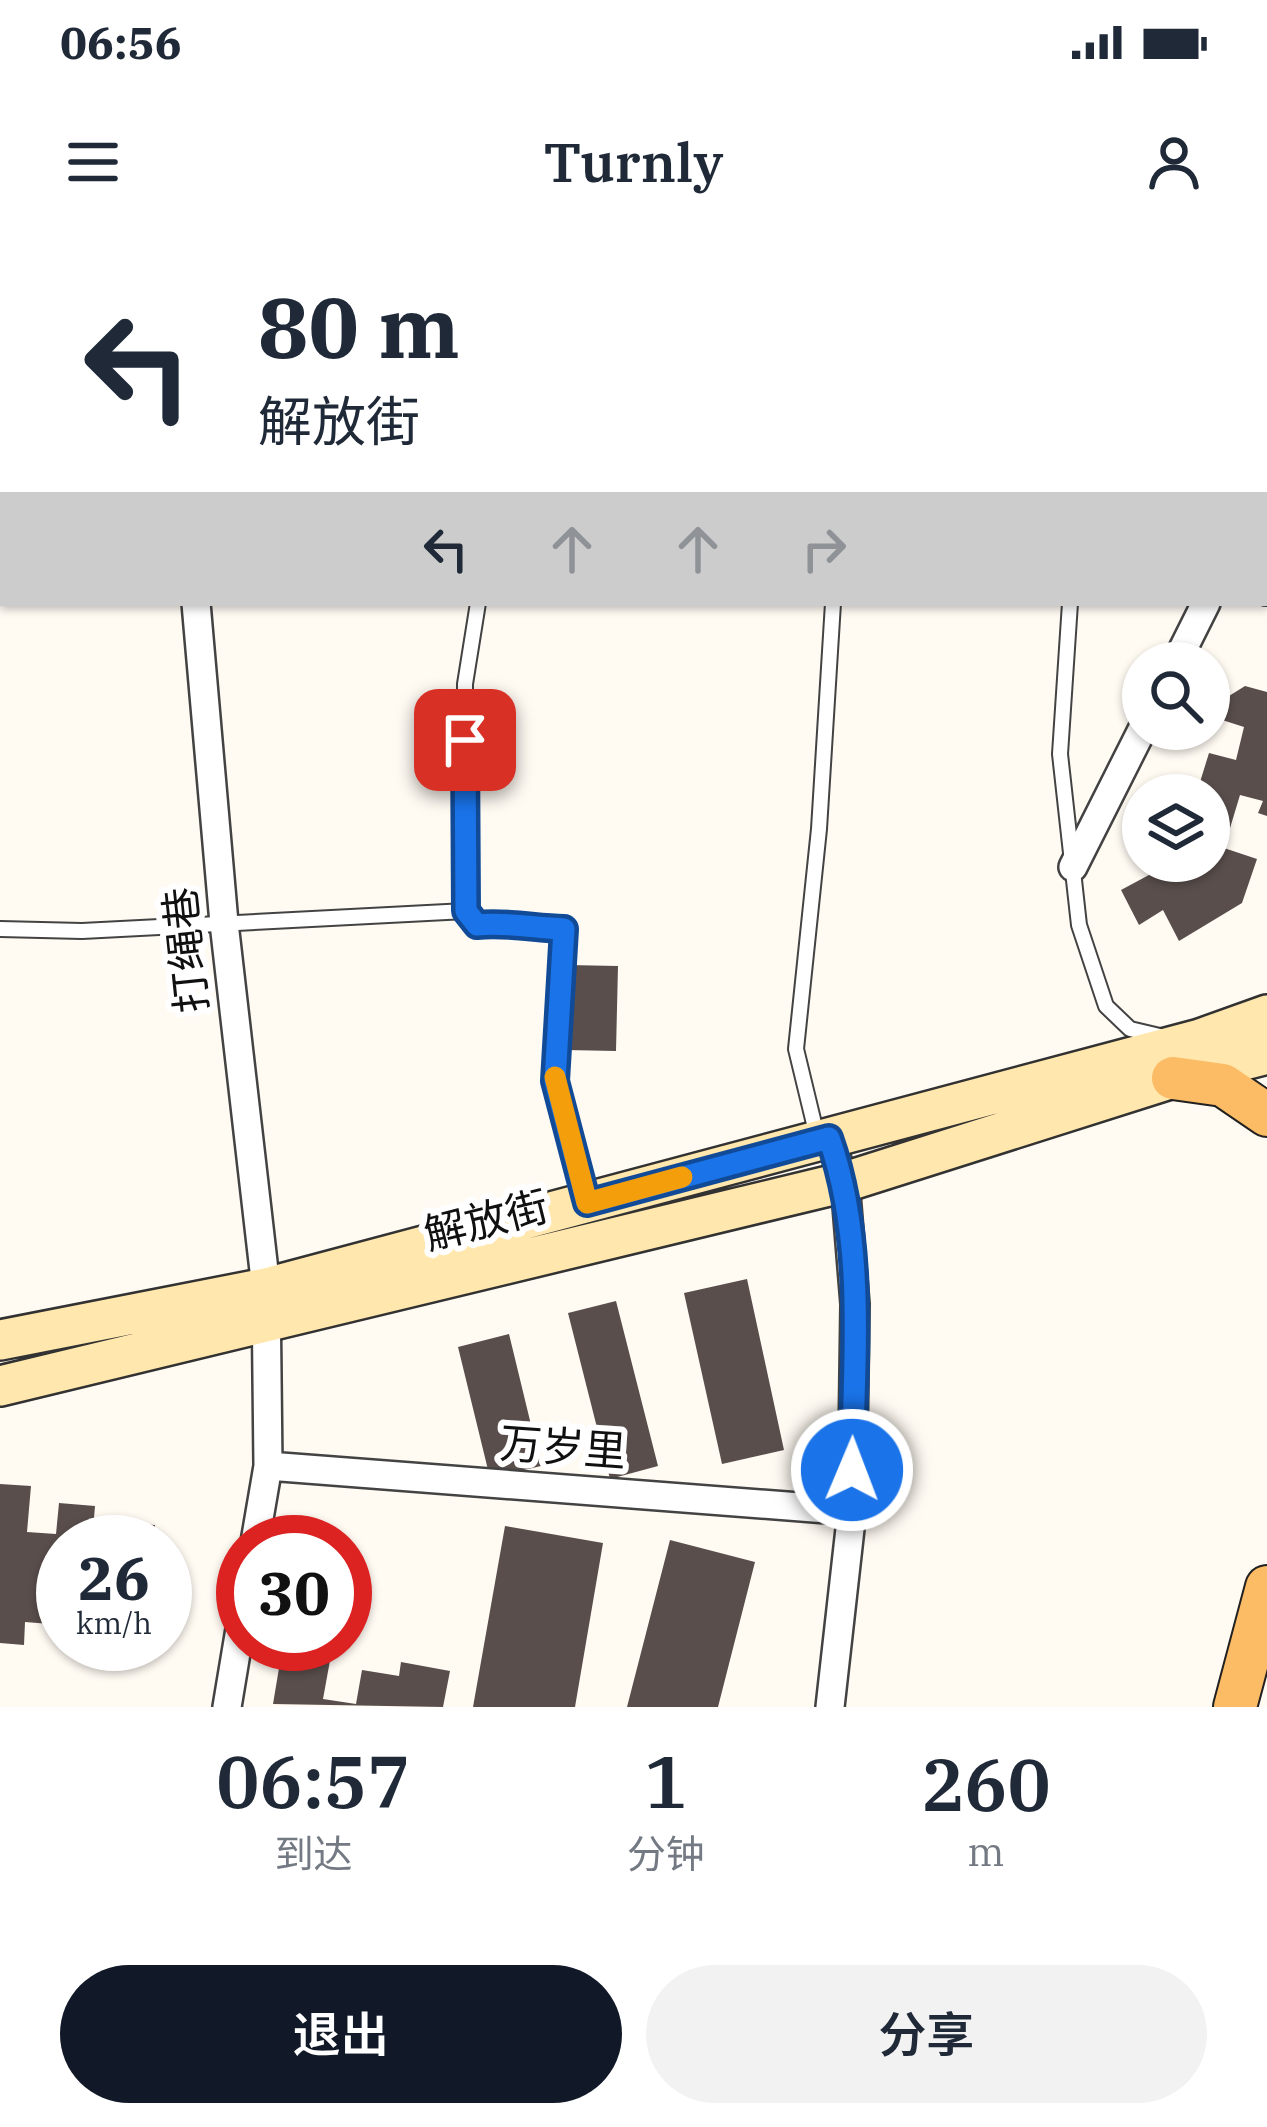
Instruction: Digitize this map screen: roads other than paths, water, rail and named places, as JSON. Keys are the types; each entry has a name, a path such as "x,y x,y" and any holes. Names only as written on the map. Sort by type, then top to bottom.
{"main road":[{"name":"解放街","path":"0,1340 266,1306 844,1182 1180,1060 1267,1015"},
{"name":"解放街","path":"0,1386 587,1203 823,1139 1180,1060 1267,1054"},
{"path":"1180,1060 1267,1115"},
{"path":"1234,1707 1267,1587"}],"street":[{"name":"打绳巷","path":"196,606 224,923 266,1306 268,1466 260,1515"},
{"path":"1186,642 1204,606"},
{"path":"1073,867 1132,750"},
{"path":"823,1139 844,1182 855,1304 852,1511 830,1707"},
{"name":"万岁里","path":"268,1466 852,1511"},
{"path":"227,1707 233,1671"}],"lane":[{"path":"478,606 465,684 466,911 477,925 514,921 532,928 564,929 555,1081 587,1203"},
{"path":"823,1139 796,1049 819,829 833,606"},
{"path":"1070,606 1060,754 1079,926 1106,1006 1130,1029 1180,1060"},
{"path":"0,929 82,931 466,911"}]}
